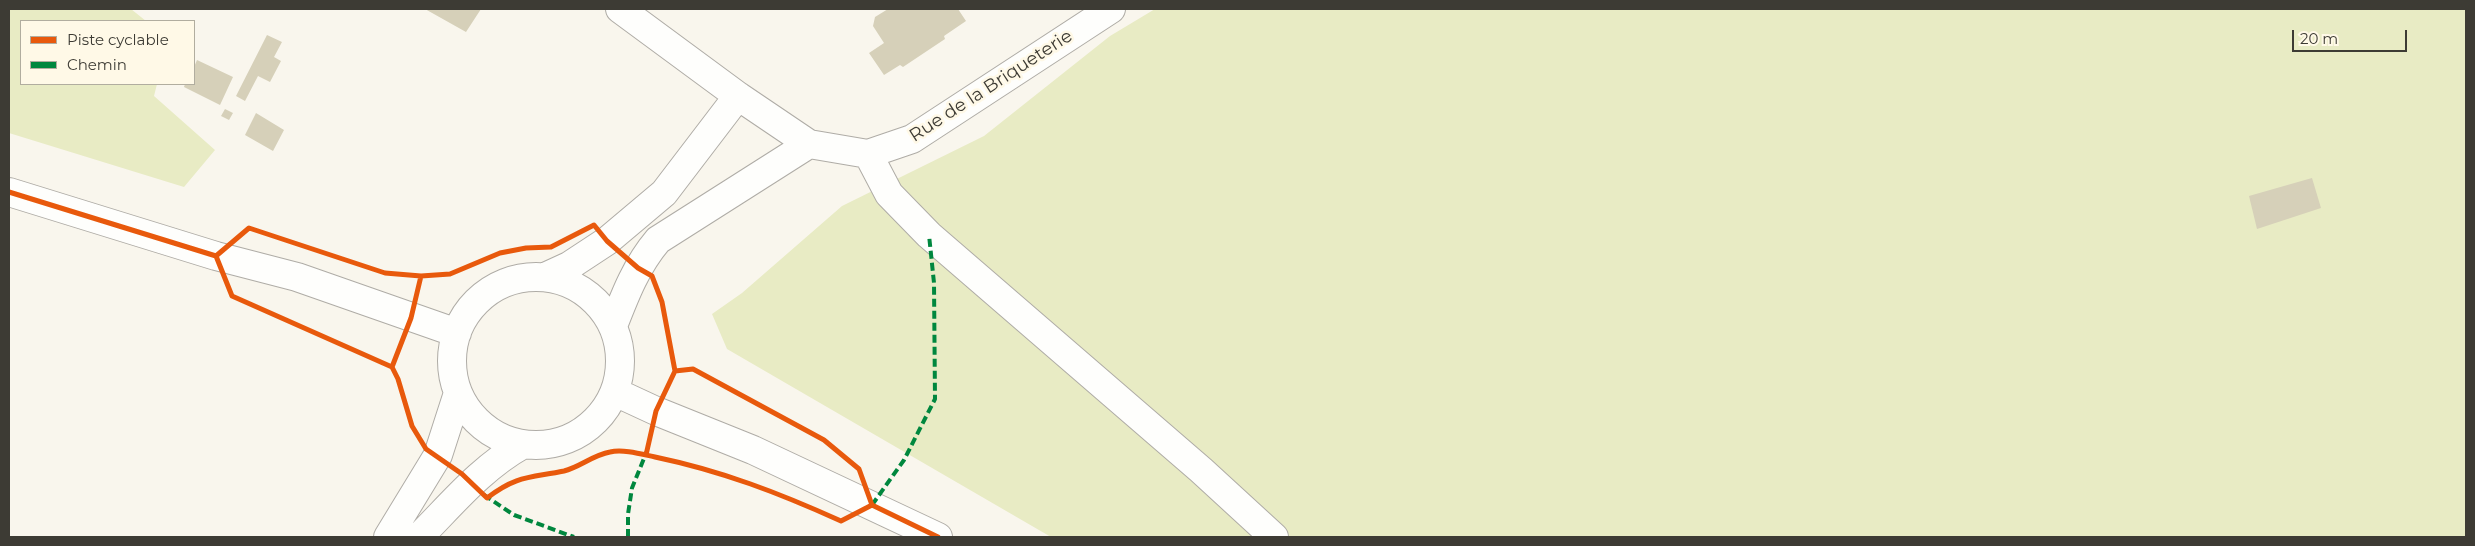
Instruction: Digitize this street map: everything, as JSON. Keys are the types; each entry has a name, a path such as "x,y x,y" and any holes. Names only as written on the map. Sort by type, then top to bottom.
{"street":[{"path":"620,9 738,96 808,144 868,154 889,194 929,235 1201,470 1274,537"},
{"name":"Rue de la Briqueterie","path":"868,154 912,139 1111,9"},
{"path":"545,276 566,282 586,292 602,308 613,326 619,342 620,376 615,392 604,412 588,429 567,440 545,446 522,445 490,432 465,408 458,393 451,363 456,333 467,313 482,296 494,288 523,278 545,276 570,266 606,241 664,193 738,96"},
{"path":"613,326 628,286 647,253 658,240 808,144"},
{"path":"9,192 216,256 297,277 456,333"},
{"path":"615,392 656,411 753,450 938,537"},
{"path":"388,537 438,455 458,393"},
{"path":"419,537 471,482 499,458 522,445"}],"green space":[{"path":"9,9 131,9 145,20 20,20 20,85 157,85 154,96 215,150 184,187 9,133"},
{"path":"1155,9 2466,9 2466,537 1051,537 727,349 712,314 742,293 842,206 984,136 1110,36"}],"building":[{"path":"425,9 481,9 466,32"},
{"path":"888,9 958,9 966,21 944,36 945,39 903,67 900,65 884,75 869,53 884,43 873,26 875,17"},
{"path":"267,35 282,42 274,57 281,61 270,82 258,76 245,101 236,96"},
{"path":"197,60 233,77 220,105 184,87 185,85 195,85 195,65"},
{"path":"225,109 233,113 229,120 221,116"},
{"path":"256,113 284,130 273,151 245,135"},
{"path":"2312,178 2321,208 2257,229 2249,196"}],"marked path":[{"path":"872,505 904,460 935,399 934,283 929,235"},
{"path":"628,537 628,514 632,488 647,451"},
{"path":"484,495 514,515 574,537"}],"cycle path":[{"path":"9,192 216,256 232,296 392,367 398,379 412,426 426,449 462,474 487,498 507,485 524,478 564,471 592,458 621,451 638,453 727,476 773,492 841,521 872,505"},
{"path":"216,256 249,228 385,273 421,276 450,274 500,253 526,248 551,247 594,225 607,241 638,268 652,276 662,302 675,371 656,411 646,455"},
{"path":"392,367 411,318 421,276"},
{"path":"675,371 693,369 824,440 859,469 872,505 938,537"}]}
